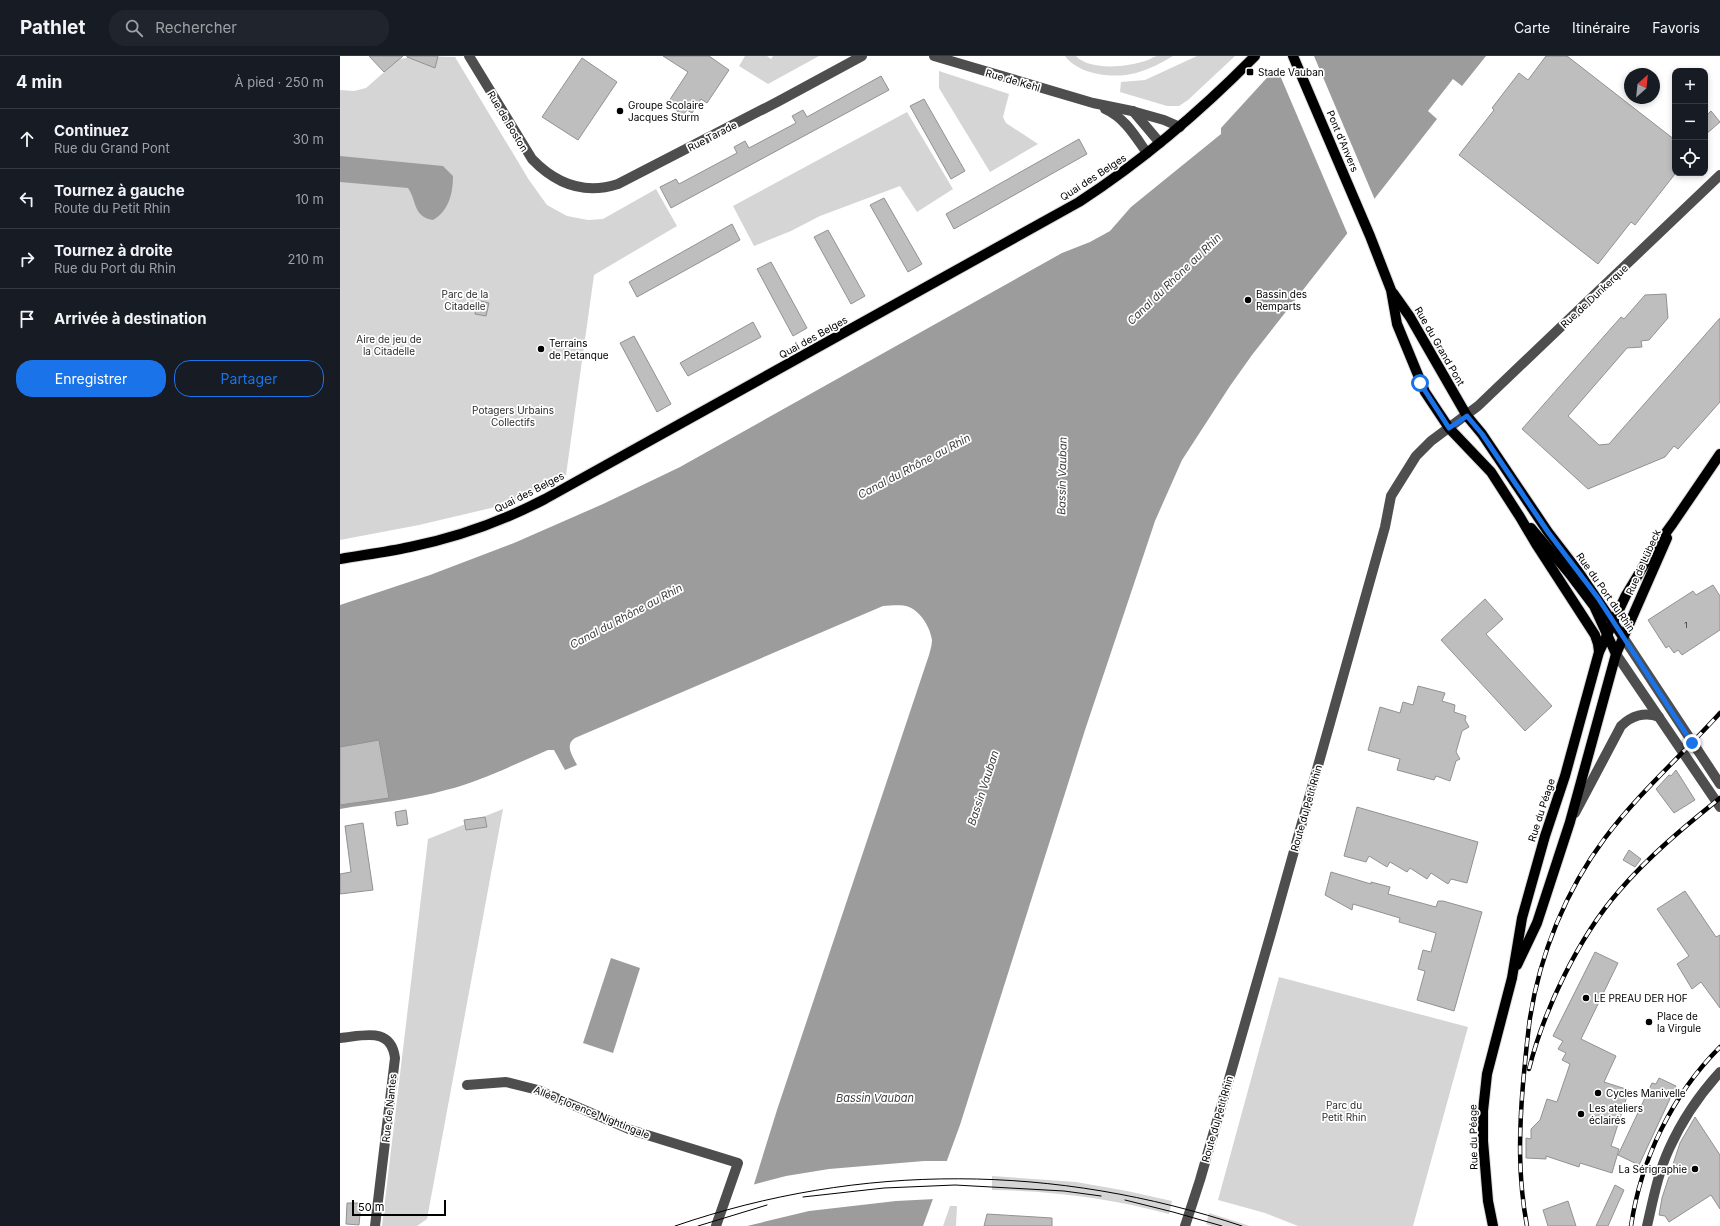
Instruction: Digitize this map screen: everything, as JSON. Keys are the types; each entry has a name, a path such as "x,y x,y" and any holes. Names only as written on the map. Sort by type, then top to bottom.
{"main road":[{"name":"Quai des Belges","path":"340,559 408,548 437,541 496,522 520,512 1079,202 1132,166 1180,127 1228,84 1255,56"},
{"name":"Pont d'Anvers","path":"1293,56 1370,236"},
{"name":"Rue du Grand Pont","path":"1370,236 1391,290 1397,324 1420,383 1449,428"},
{"name":"Rue du Grand Pont","path":"1391,290 1410,317 1467,416"},
{"name":"Rue du Port du Rhin","path":"1467,416 1489,444 1548,532 1578,571 1623,637"},
{"name":"Rue du Port du Rhin","path":"1449,428 1491,472 1595,635 1599,652"},
{"name":"Rue de Lübeck","path":"1599,652 1626,595 1652,552 1720,454"},
{"name":"Rue du Port du Rhin","path":"1520,517 1543,541 1594,606 1616,654"},
{"name":"Rue de Lübeck","path":"1616,654 1673,523"},
{"name":"Rue du Péage","path":"1493,1226 1485,1170 1483,1111 1487,1074 1512,978 1522,918 1545,836 1565,776 1599,652"},
{"name":"Rue du Péage","path":"1512,978 1537,923 1570,822 1616,654"}],"street":[{"name":"Rue de Boston","path":"469,56 526,151 541,168 556,179"},
{"name":"Rue Tarade","path":"556,179 569,184 593,189 607,188 618,184 772,105 862,56"},
{"name":"Rue de Kehl","path":"934,56 1093,103 1132,111 1164,120 1180,127"},
{"name":"Rue de Kehl","path":"1093,103 1119,117 1128,126 1147,153"},
{"path":"1132,111 1160,143"},
{"name":"Rue de Dunkerque","path":"1467,416 1720,175"},
{"name":"Route du Petit Rhin","path":"1185,1226 1200,1180 1271,933 1386,523 1392,496 1416,456 1431,441 1467,416"},
{"name":"Rue du Port du Rhin","path":"1623,637 1720,784"},
{"name":"Rue du Port du Rhin","path":"1616,654 1720,807"},
{"name":"Rue du Péage","path":"1570,822 1621,726 1631,718 1637,716 1648,714 1658,717"},
{"name":"Rue de Nantes","path":"340,1038 371,1035 384,1037 391,1042 394,1048 395,1058 375,1226"},
{"path":"1647,1226 1657,1185 1668,1150 1685,1117 1696,1100 1720,1072"},
{"name":"Allée Florence Nightingale","path":"467,1085 506,1082 532,1088 631,1130 738,1163 716,1226"}],"green space":[{"name":"Parc de la Citadelle","path":"421,56 455,57 529,180 547,205 567,216 588,220 603,219 656,189 677,226 594,275 566,475 508,504 419,525 340,540 340,90 354,91 366,88 399,59"},
{"path":"745,56 767,56 771,59 773,56 819,56 768,84 739,66"},
{"path":"1065,56 1076,56 1082,61 1099,66 1119,66 1146,61 1157,56 1173,56 1155,66 1136,73 1118,76 1098,74 1079,68"},
{"path":"1197,56 1235,56 1188,100 1179,106 1167,106 1120,92 1121,82 1145,80"},
{"path":"939,71 1009,94 1003,117 1006,123 1038,144 990,172 939,88"},
{"path":"907,112 953,189 917,212 900,186 820,216 791,231 754,246 733,206"},
{"path":"503,809 427,1219 417,1226 382,1226 428,839"},
{"name":"Parc du Petit Rhin","path":"1279,977 1468,1027 1413,1226 1298,1226 1265,1213 1218,1200"},
{"path":"992,1176 1076,1182 1172,1201 1169,1214 1147,1208 1081,1196 992,1190"},
{"path":"950,1206 957,1206 956,1226 943,1226"},
{"path":"1209,1213 1250,1226 1212,1226 1206,1224"}],"water":[{"path":"1287,56 1486,56 1462,86 1453,79 1428,111 1437,119 1252,355 1182,460 1155,521 1085,730 960,1125 923,1226 741,1226 777,1110 929,655 932,640 924,620 917,612 909,607 899,605 883,606 575,738 570,744 570,751 577,765 565,770 554,750 548,750 485,777 446,790 406,799 340,809 340,605 430,575 514,543 603,504 680,467 1062,253 1090,242 1110,231 1131,207 1221,134 1221,128"},
{"path":"340,156 443,166 453,176 449,201 443,212 433,220 422,216 416,208 408,188 340,182"},
{"path":"611,958 640,968 613,1053 583,1043"}],"pier":[{"path":"1284,56 1314,56 1375,200 1348,235 1276,66"},
{"path":"924,1161 949,1161 935,1199 896,1201 809,1211 747,1226 739,1226 752,1185 786,1176 829,1169"}],"building":[{"path":"369,56 403,56 384,72"},
{"path":"407,56 438,56 435,68"},
{"path":"663,56 709,56 729,70 707,103 701,99 692,113 687,110 683,115 667,104 688,72"},
{"path":"1546,56 1567,56 1624,100 1624,104 1629,104 1672,138 1672,176 1673,176 1635,225 1631,222 1598,264 1459,155 1494,110 1492,108 1519,73 1528,80"},
{"path":"582,58 617,82 578,140 542,117"},
{"path":"881,76 889,90 671,208 660,187 676,179 679,184 737,153 734,147 745,141 749,148 796,123 792,116 803,110 807,117"},
{"path":"924,99 965,171 951,179 910,106"},
{"path":"1711,111 1720,122 1708,132 1708,114"},
{"path":"1079,139 1087,154 954,229 946,214"},
{"path":"884,198 922,264 908,272 870,205"},
{"path":"732,224 740,240 637,297 629,282"},
{"path":"828,230 865,296 851,304 814,237"},
{"path":"771,262 807,328 793,336 757,269"},
{"path":"1666,294 1668,318 1649,340 1641,341 1642,347 1627,348 1568,416 1599,445 1609,444 1720,318 1720,402 1678,449 1674,446 1665,457 1588,489 1522,429 1621,317 1624,319 1645,295"},
{"path":"477,300 489,303 486,316 475,314"},
{"path":"753,322 761,337 688,376 680,363"},
{"path":"634,336 671,404 657,412 620,343"},
{"path":"1713,585 1720,596 1720,630 1682,655 1678,650 1674,653 1669,646 1666,648 1648,620 1693,591 1696,595"},
{"path":"1485,599 1503,619 1486,634 1552,706 1525,731 1441,640"},
{"path":"1418,686 1445,693 1442,701 1455,705 1454,712 1466,716 1465,720 1469,727 1462,731 1456,752 1460,759 1456,761 1450,781 1436,776 1434,780 1397,770 1400,759 1368,750 1380,707 1400,713 1403,702 1413,705"},
{"path":"379,740 389,798 340,805 340,747"},
{"path":"1676,770 1695,800 1674,813 1656,789"},
{"path":"1357,807 1478,842 1467,883 1451,879 1448,884 1431,873 1427,879 1410,868 1407,872 1390,862 1387,867 1369,856 1366,862 1344,856"},
{"path":"406,810 408,824 397,826 395,812"},
{"path":"485,817 487,827 466,830 464,820"},
{"path":"363,823 373,890 340,894 340,874 351,872 345,826"},
{"path":"1629,850 1641,859 1635,867 1623,860"},
{"path":"1331,872 1371,884 1371,882 1390,887 1388,894 1436,907 1438,901 1443,901 1482,912 1454,1011 1417,1000 1425,971 1418,969 1423,950 1431,952 1436,933 1399,922 1400,918 1353,904 1352,910 1325,895"},
{"path":"1685,891 1716,937 1720,935 1720,1008 1701,982 1692,989 1677,964 1689,956 1657,909"},
{"path":"1595,952 1618,963 1581,1039 1616,1056 1604,1082 1629,1090 1611,1146 1619,1149 1612,1173 1580,1163 1579,1167 1546,1156 1546,1159 1526,1158 1526,1138 1531,1139 1531,1129 1540,1120 1547,1099 1557,1102 1570,1064 1562,1060 1566,1053 1558,1049 1563,1041 1553,1036"},
{"path":"1659,1078 1676,1086 1639,1165 1618,1155 1652,1083 1656,1084"},
{"name":"La Sérigraphie","path":"1695,1117 1720,1155 1720,1209 1711,1195 1669,1222 1665,1216 1659,1215 1662,1198 1680,1143"},
{"path":"1615,1185 1624,1190 1608,1226 1596,1226"},
{"path":"1568,1201 1576,1226 1548,1226 1543,1210"},
{"path":"347,1203 361,1203 359,1225 346,1224"},
{"path":"987,1214 1052,1218 1052,1226 984,1226"}],"tram line":[{"path":"675,1226 745,1205 816,1190 887,1182 958,1179 1030,1182 1101,1191 1172,1206 1242,1226"},
{"path":"803,1197 884,1188 955,1185 1064,1191 1101,1196"},
{"path":"1125,1200 1222,1226"},
{"path":"698,1226 767,1205"}],"railway":[{"path":"1527,1226 1522,1190 1520,1155 1525,1059 1534,994 1548,947 1578,879 1605,838 1632,805 1720,713"},
{"path":"1529,1069 1535,1046 1553,999 1576,952 1604,910 1630,878 1680,831 1720,798"},
{"path":"1631,1226 1642,1177 1661,1129 1687,1086 1720,1047"}],"place":[{"name":"Stade Vauban","path":"1250,72"},
{"name":"Groupe Scolaire Jacques Sturm","path":"620,111"},
{"name":"Bassin des Remparts","path":"1248,300"},
{"name":"Terrains de Petanque","path":"541,349"},
{"name":"LE PREAU DER HOF","path":"1586,998"},
{"name":"Place de la Virgule","path":"1649,1022"},
{"name":"Cycles Manivelle","path":"1598,1093"},
{"name":"Les ateliers éclairés","path":"1581,1114"},
{"name":"La Sérigraphie","path":"1695,1169"}],"route":[{"path":"1420,383 1424,392 1449,428 1467,416 1482,434 1548,532 1598,598 1692,743"}],"water label":[{"name":"Canal du Rhône au Rhin","path":"1174,279"},
{"name":"Canal du Rhône au Rhin","path":"914,466"},
{"name":"Bassin Vauban","path":"1062,476"},
{"name":"Canal du Rhône au Rhin","path":"626,616"},
{"name":"Bassin Vauban","path":"983,788"},
{"name":"Bassin Vauban","path":"875,1098"}],"park label":[{"name":"Aire de jeu de la Citadelle","path":"389,344"},
{"name":"Potagers Urbains Collectifs","path":"513,416"}]}
